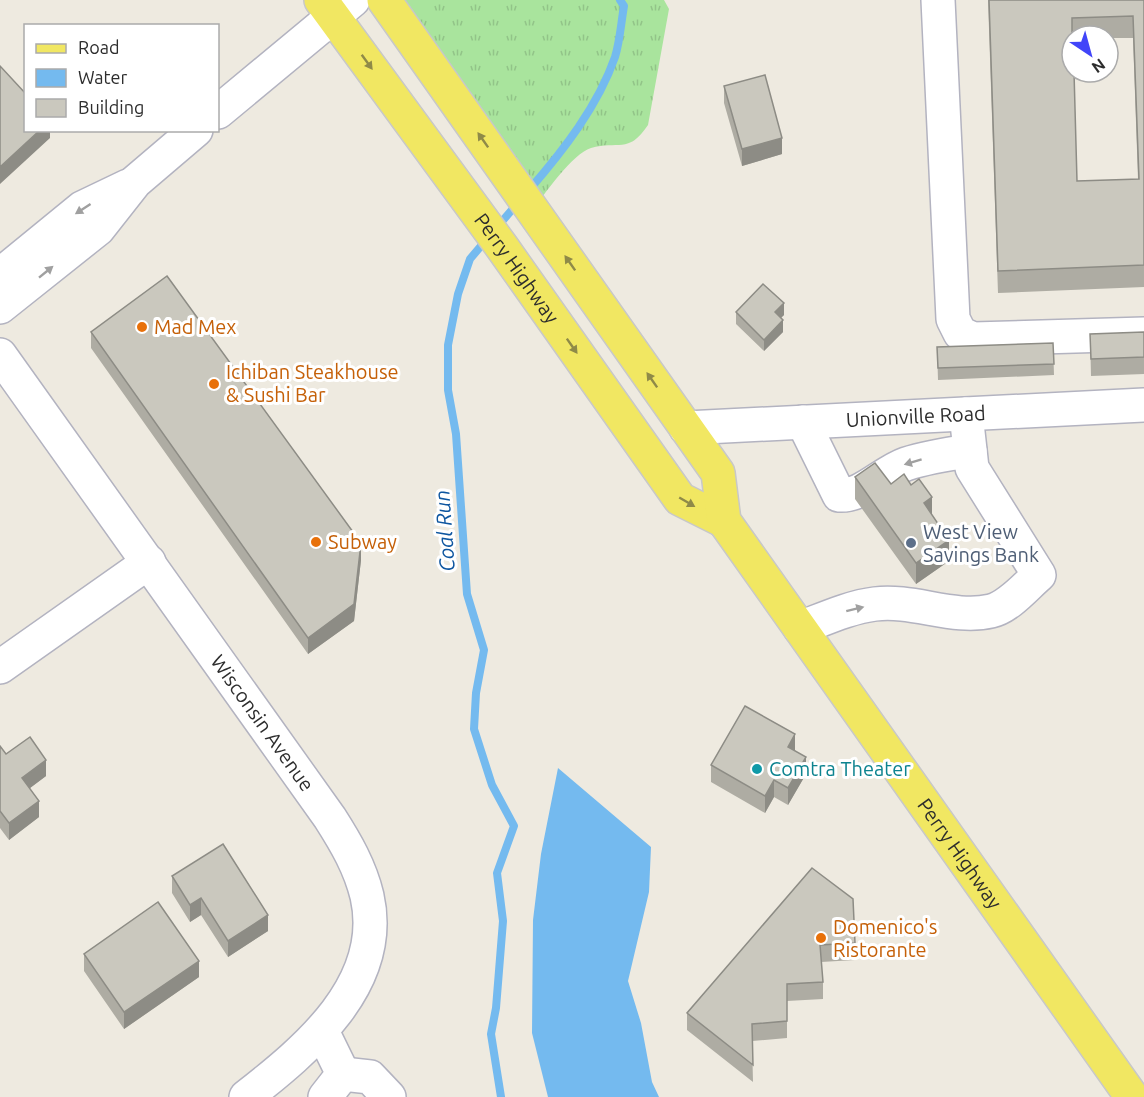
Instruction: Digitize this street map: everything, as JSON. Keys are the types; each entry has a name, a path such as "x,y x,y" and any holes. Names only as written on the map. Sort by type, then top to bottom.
{"main road":[{"name":"Perry Highway","path":"384,0 718,472 724,521"},
{"name":"Perry Highway","path":"336,5 494,236 680,499 724,521 1132,1097"}],"street":[{"path":"938,0 953,319 960,333 973,339 1144,334"},
{"path":"219,111 336,5"},
{"path":"0,307 98,229 135,182 194,132"},
{"path":"0,275 82,208 135,182"},
{"name":"Wisconsin Avenue","path":"0,355 330,818 360,873 370,916 366,951 349,993 322,1031 297,1057 246,1097"},
{"name":"Unionville Road","path":"686,428 1144,405"},
{"path":"800,628 845,612 877,604 959,612 992,611 1016,596 1039,575 972,468 966,414"},
{"path":"803,422 839,495 849,496 904,465 935,456 970,450"},
{"path":"0,667 148,562"},
{"path":"322,1031 334,1085 370,1077 389,1097"}],"green space":[{"path":"384,0 664,0 669,9 648,125 641,134 628,143 600,146 584,152 559,175 532,210"}],"water":[{"path":"558,768 651,847 649,892 628,981 641,1023 652,1082 659,1097 548,1097 532,1033 533,920 541,854"}],"building":[{"path":"989,0 1144,0 1144,265 998,271","holes":["1133,16 1139,179 1077,181 1074,84 1060,84 1060,24 1072,24 1072,18"]},
{"path":"0,66 24,92 24,132 38,132 0,167"},
{"path":"765,75 782,138 742,149 724,86"},
{"path":"167,276 361,543 354,604 308,638 91,332"},
{"path":"763,284 784,303 775,312 783,320 764,340 736,312"},
{"path":"1144,332 1144,357 1091,359 1090,334"},
{"path":"1053,343 1054,364 938,368 937,347"},
{"path":"875,463 891,484 904,474 911,485 919,479 932,497 924,503 949,540 916,563 855,477"},
{"name":"Comtra Theater","path":"745,706 795,734 788,747 806,757 788,788 774,780 765,796 711,765"},
{"path":"30,737 46,760 22,778 39,801 9,823 0,811 0,746 6,754"},
{"path":"223,844 268,915 228,941 201,898 190,905 172,876"},
{"path":"812,868 853,899 855,943 820,945 823,982 787,984 787,1021 752,1024 753,1065 687,1013"},
{"path":"158,902 199,961 124,1012 84,954"}],"waterway":[{"name":"Coal Run","path":"529,190 578,127 608,75 619,38 624,6 620,0"},
{"name":"Coal Run","path":"498,226 517,204"},
{"name":"Coal Run","path":"486,240 470,259 458,294 448,345 448,390 456,434 467,594 484,650 476,693 474,729 492,785 514,826 497,873 503,921 496,1008 491,1034 501,1097"}],"place":[{"name":"Mad Mex","path":"142,327"},
{"name":"Ichiban Steakhouse & Sushi Bar","path":"214,384"},
{"name":"Subway","path":"316,542"},
{"name":"West View Savings Bank","path":"911,543"},
{"name":"Comtra Theater","path":"757,769"},
{"name":"Domenico's Ristorante","path":"821,938"}]}
